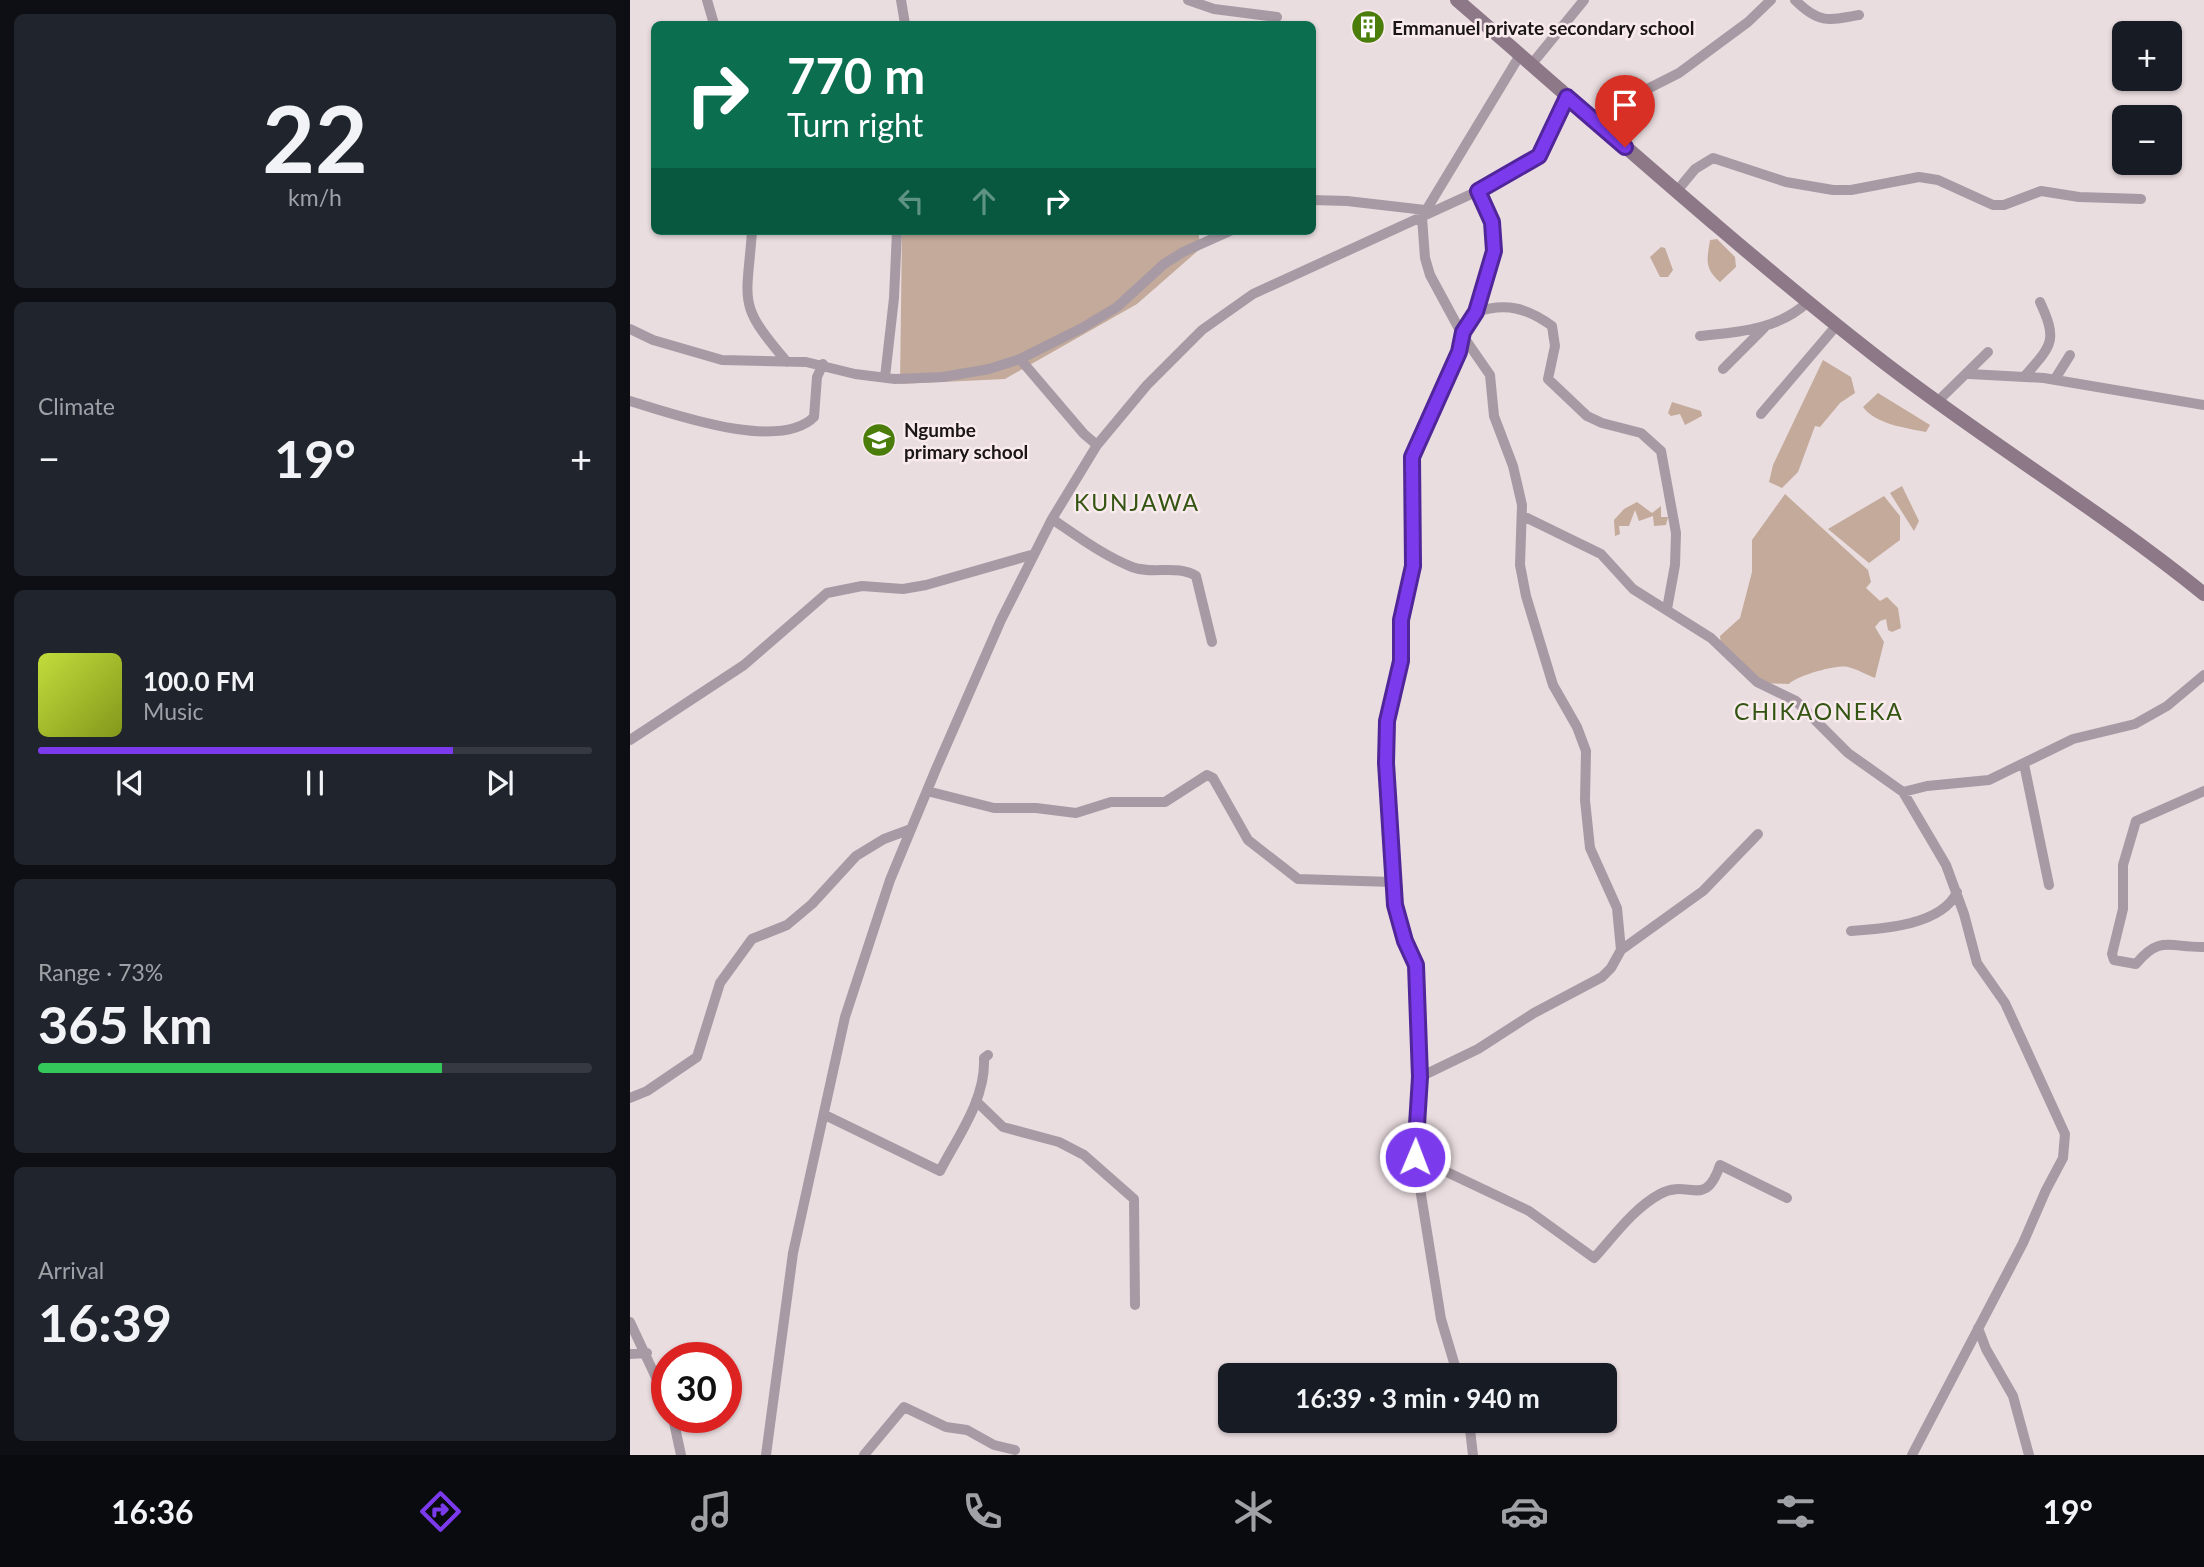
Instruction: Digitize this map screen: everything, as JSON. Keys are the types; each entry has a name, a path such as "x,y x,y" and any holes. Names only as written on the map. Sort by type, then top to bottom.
{"main road":[{"path":"1457,0 1676,192 1808,302 1938,401 2120,529 2204,594"}],"street":[{"path":"707,0 713,21"},
{"path":"901,0 904,21"},
{"path":"1188,0 1214,9 1277,17"},
{"path":"1584,0 1525,60 1423,213 1425,258 1430,275 1463,334 1487,367 1494,416 1513,466 1523,516 1520,565 1526,596 1553,685 1583,743 1590,848 1617,908 1621,950"},
{"path":"1591,118 1679,73 1748,22 1771,0"},
{"path":"1795,0 1808,13 1823,20 1859,15"},
{"path":"765,1455 793,1253 845,1017 890,880 911,829 1031,555 1052,519 1097,445 1182,347 1226,311 1284,278 1423,213 1478,191 1539,156 1567,97"},
{"path":"1676,192 1701,164 1713,158 1786,182 1833,190 1851,190 1919,177 1938,180 1993,205 2010,203 2042,191 2079,197 2141,199"},
{"path":"1454,1363 1441,1319 1415,1157 1420,1077 1416,965 1405,941 1392,882 1387,721 1401,661 1401,620 1413,566 1412,457 1463,334 1476,312 1496,238 1478,191"},
{"path":"1316,200 1348,201 1423,213"},
{"path":"752,235 746,284 747,304 761,330 787,362"},
{"path":"885,377 894,298 897,235"},
{"path":"630,329 653,340 722,360 823,364 855,374 885,377 943,377 989,369 1020,359 1116,307 1174,258 1222,235"},
{"path":"1700,337 1764,328 1789,318 1808,302"},
{"path":"2025,376 2052,342 2051,330 2040,302"},
{"path":"1476,312 1498,306 1512,306 1552,326 1555,346 1548,379 1587,416 1602,423 1641,433 1661,451 1676,533 1675,565 1667,609"},
{"path":"1761,414 1837,325"},
{"path":"1723,369 1764,328"},
{"path":"1938,401 1960,379 1969,374 1988,352"},
{"path":"2055,379 2070,355"},
{"path":"1020,359 1076,425 1097,445"},
{"path":"630,401 675,415 751,430 799,428 814,417 817,377 823,364"},
{"path":"1969,374 2055,379 2204,405"},
{"path":"1523,516 1601,554 1633,589 1711,638 1757,682 1796,701 1848,753 1903,792 1936,846 1957,892 1977,963 2005,1003 2065,1134 2063,1158 2023,1243 1912,1455"},
{"path":"1052,519 1132,568 1153,572 1190,572 1196,576 1212,642"},
{"path":"630,740 744,665 827,593 862,586 887,589 926,584 1031,555"},
{"path":"1903,792 1927,786 1983,782 2073,738 2143,721 2204,675"},
{"path":"2024,764 2049,885"},
{"path":"927,791 994,808 1036,808 1076,813 1111,802 1165,802 1208,775 1213,778 1248,840 1298,879 1392,882"},
{"path":"2204,791 2136,821 2123,865 2123,909 2112,954 2115,960 2133,965 2145,952 2162,944 2204,947"},
{"path":"630,1098 647,1091 697,1057 720,983 751,939 788,925 813,904 856,856 884,839 911,829"},
{"path":"1420,1077 1478,1049 1534,1013 1602,976 1611,968 1621,950 1703,891 1758,834"},
{"path":"1851,931 1887,926 1934,914 1949,906 1957,892"},
{"path":"825,1115 940,1171 976,1101 984,1080 985,1058 988,1055"},
{"path":"976,1101 1003,1127 1059,1142 1084,1154 1134,1199 1135,1305"},
{"path":"1415,1157 1529,1211 1594,1258 1618,1230 1657,1195 1671,1189 1697,1191 1708,1188 1715,1180 1720,1165 1787,1198"},
{"path":"630,1322 651,1363"},
{"path":"1978,1328 1986,1349 2013,1396 2029,1455"},
{"path":"630,1354 647,1353"},
{"path":"864,1455 904,1407 946,1427 967,1430 994,1445 1016,1450"},
{"path":"676,1433 681,1455"},
{"path":"1470,1433 1473,1455"}],"shaded area":[{"path":"902,235 1199,235 1201,248 1137,304 1005,379 900,384"},
{"path":"1717,239 1735,257 1736,267 1720,282 1711,272 1708,263 1710,240"},
{"path":"1661,247 1665,248 1673,270 1668,277 1660,277 1650,257"},
{"path":"1823,360 1851,377 1855,393 1840,403 1820,427 1815,426 1798,472 1782,488 1769,482 1773,465"},
{"path":"1878,393 1930,425 1926,432 1891,424 1868,413 1863,407"},
{"path":"1672,402 1701,411 1702,416 1685,425 1680,414 1671,416 1668,413"},
{"path":"1902,486 1919,521 1914,531 1890,493"},
{"path":"1785,494 1868,570 1871,582 1866,588 1880,601 1887,597 1898,608 1901,628 1892,632 1888,630 1886,619 1875,627 1884,642 1875,678 1843,667 1808,674 1789,684 1762,683 1721,645 1720,636 1740,618 1752,572 1752,540"},
{"path":"1884,496 1900,516 1900,540 1869,563 1828,529"},
{"path":"1637,502 1652,513 1661,506 1661,517 1668,517 1666,525 1654,526 1653,516 1639,521 1635,510 1629,526 1619,526 1620,534 1615,536 1614,520 1624,509"}],"place":[{"name":"Emmanuel private secondary school","path":"1368,27"},
{"name":"Ngumbe primary school","path":"879,440"}],"district":[{"name":"KUNJAWA","path":"1137,502"},
{"name":"CHIKAONEKA","path":"1819,711"}],"route":[{"path":"1415,1157 1420,1077 1416,965 1405,941 1395,905 1386,763 1387,721 1401,661 1401,620 1411,585 1413,566 1412,457 1438,393 1459,352 1463,332 1476,312 1490,270 1495,231 1478,191 1539,156 1567,97 1625,147"}]}
